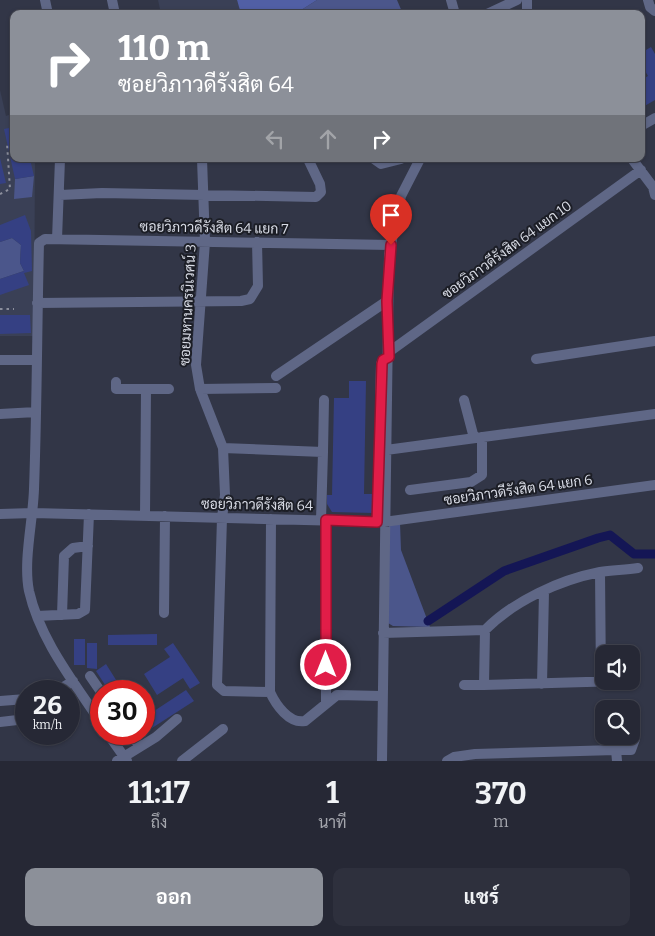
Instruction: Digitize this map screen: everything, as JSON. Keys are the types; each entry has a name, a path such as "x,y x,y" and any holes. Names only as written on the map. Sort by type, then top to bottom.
{"street":[{"path":"496,10 517,0"},
{"path":"648,0 650,7 655,11"},
{"path":"57,239 60,162"},
{"name":"ซอยมหานครนิเวศน์ 3","path":"202,162 205,196 205,242 196,365 200,388 223,448 225,495 222,518 217,685 224,691 270,692"},
{"path":"60,195 102,193 316,197 321,192 320,184 309,162"},
{"path":"380,522 386,450 389,355 387,301 391,245 401,196 418,162"},
{"path":"634,162 641,170 652,178 655,196"},
{"name":"ซอยวิภาวดีรังสิต 64 แยก 10","path":"389,355 641,170"},
{"name":"ซอยวิภาวดีรังสิต 64 แยก 7","path":"37,303 39,243 45,239 391,245"},
{"path":"72,680 58,659 37,616 29,590 28,571 33,513 36,412 37,303 200,302 250,299 258,286 257,242"},
{"path":"276,376 387,301"},
{"path":"536,359 655,341"},
{"path":"382,761 383,633 380,522 382,364 383,360 389,355"},
{"path":"0,360 35,360"},
{"path":"116,382 116,389 169,388"},
{"path":"200,388 276,388"},
{"path":"145,516 146,389"},
{"path":"324,400 326,702"},
{"path":"410,490 471,482 482,475 478,438 464,400"},
{"path":"0,414 36,412"},
{"path":"386,450 655,414"},
{"path":"223,448 323,452"},
{"name":"ซอยวิภาวดีรังสิต 64 แยก 6","path":"380,522 655,485"},
{"name":"ซอยวิภาวดีรังสิต 64","path":"0,514 89,514 380,522"},
{"path":"37,616 78,614 85,610 89,514"},
{"path":"164,614 165,516"},
{"path":"271,519 270,692 284,713 300,722 305,722 326,702 337,695 382,696"},
{"path":"62,615 64,556 73,548 88,546"},
{"path":"383,633 485,630 500,615 574,579 600,572 638,568"},
{"path":"600,572 601,645"},
{"path":"542,684 544,592"},
{"path":"484,685 485,630"},
{"path":"90,676 93,680"},
{"path":"464,685 595,683"},
{"path":"80,692 90,706"},
{"path":"0,701 15,700"},
{"path":"114,745 122,760 176,719"},
{"path":"0,722 15,720"},
{"path":"182,761 223,730"},
{"path":"447,761 454,758 617,756 631,750 633,745"}],"path":[{"path":"0,194 10,188 7,143"},
{"path":"0,310 14,309"}],"shaded area":[{"path":"158,0 237,0 240,10 160,10"},
{"path":"237,0 317,0 301,10 240,10"},
{"path":"317,0 397,0 401,10 301,10"},
{"path":"0,90 6,116 10,114 10,162 35,162 34,336 0,336"},
{"path":"34,176 32,197 14,199 15,179"},
{"path":"12,238 21,245 20,263 24,271 0,279 0,242"},
{"path":"400,523 401,550 430,627 393,626 388,623 389,525"}],"building":[{"path":"651,47 655,54 655,100 645,106 645,78 648,76 645,71 645,51"},
{"path":"10,128 10,156 4,129"},
{"path":"0,158 6,183 0,184"},
{"path":"11,162 31,162 34,176 15,179"},
{"path":"25,215 31,231 32,271 24,273 29,285 0,295 0,279 24,271 20,263 21,245 12,238 0,242 0,225"},
{"path":"0,315 30,315 31,333 0,334"},
{"path":"349,381 366,381 364,494 374,494 374,513 332,512 327,504 327,495 332,495 334,398 349,398"},
{"path":"157,634 157,645 108,645 108,635"},
{"path":"74,639 85,639 85,665 74,665"},
{"path":"87,643 97,643 97,669 87,668"},
{"path":"173,643 200,683 190,689 183,678 157,695 155,692 155,680 148,680 144,674 170,657 164,649"},
{"path":"106,664 116,680 102,680 96,671"},
{"path":"186,690 194,701 155,726 155,710"}],"waterway":[{"path":"428,621 504,571 598,538 610,535 634,554 655,554"}],"route":[{"path":"326,665 326,520 377,522 382,364 383,360 389,357 387,301 391,245"}]}
